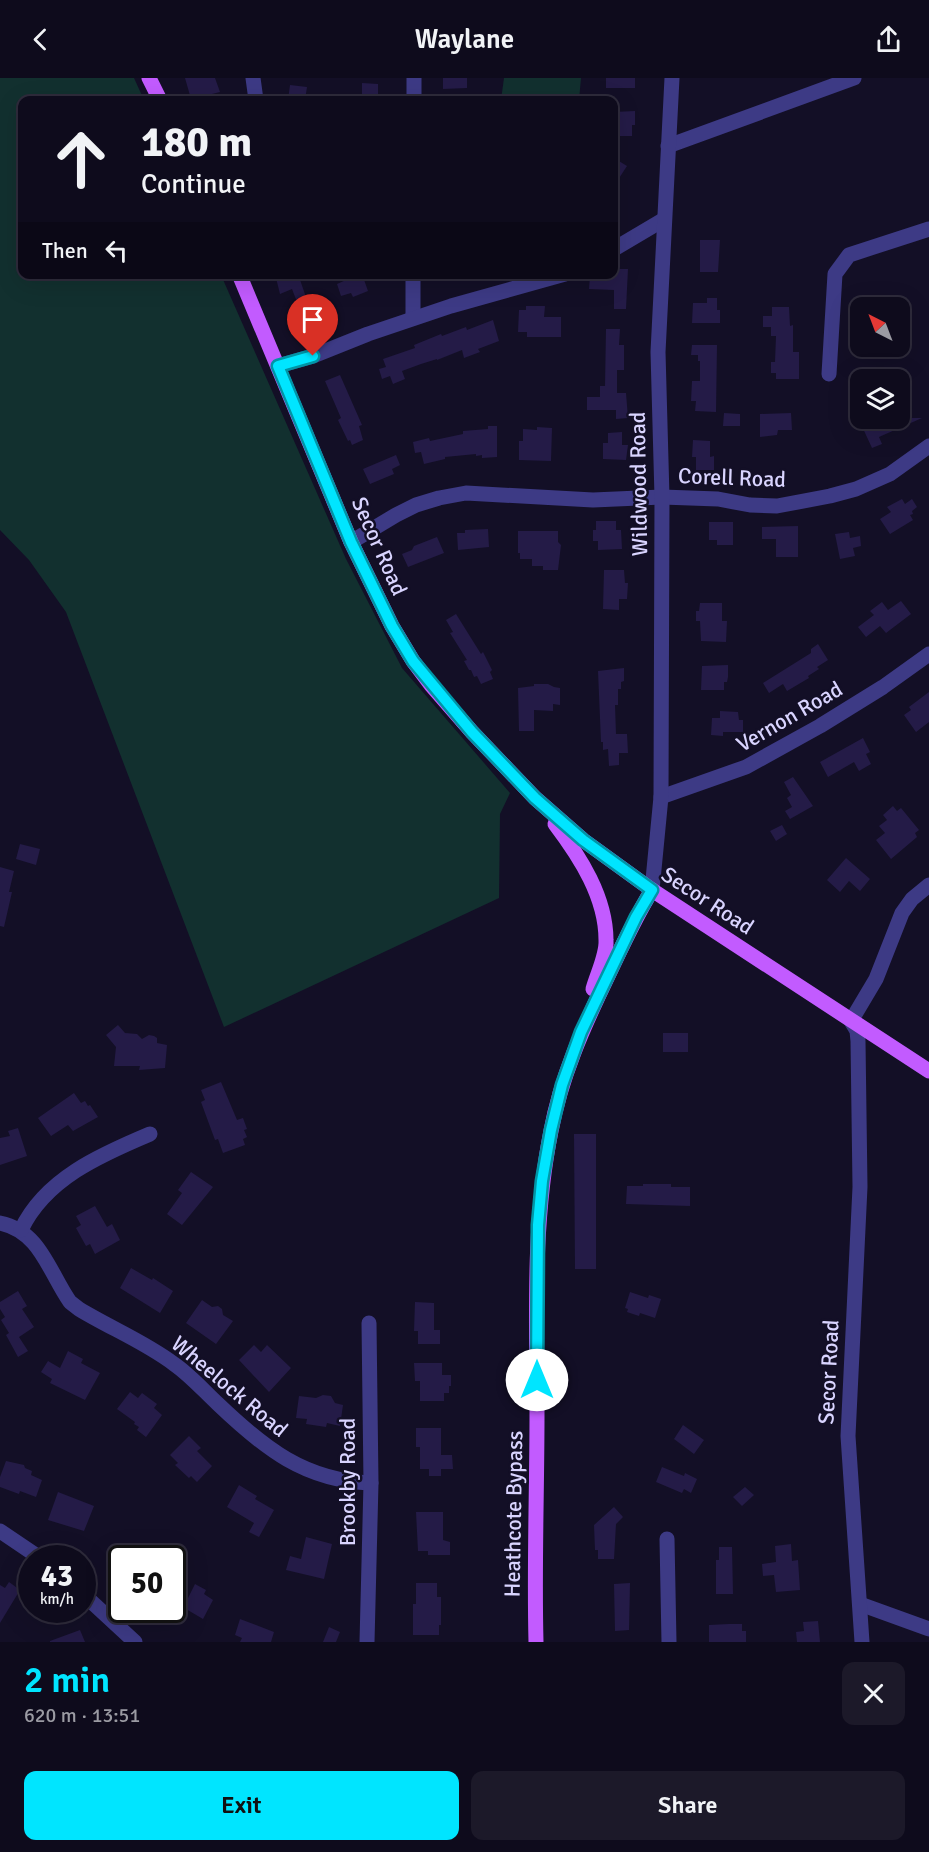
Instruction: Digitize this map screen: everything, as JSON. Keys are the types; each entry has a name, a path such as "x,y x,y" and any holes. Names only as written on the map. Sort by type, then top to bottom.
{"main road":[{"path":"149,78 157,96"},
{"name":"Secor Road","path":"241,279 351,542 392,626 413,661 472,732 535,798 583,840 652,890 851,1021"},
{"path":"535,798 577,854 594,886 603,912 607,942 581,1032"},
{"path":"581,1032 636,917 652,890"},
{"path":"851,1021 929,1071"},
{"name":"Heathcote Bypass","path":"536,1642 534,1574 537,1486 538,1225 542,1181 551,1130 562,1085 581,1032"}],"street":[{"path":"253,78 255,96"},
{"path":"414,78 414,96"},
{"name":"Wildwood Road","path":"652,890 661,797 662,497 658,352 672,78"},
{"path":"668,146 854,78"},
{"path":"618,247 663,220"},
{"path":"829,374 834,274 849,255 929,229"},
{"path":"413,318 414,279"},
{"path":"278,366 313,356 413,318 548,279"},
{"name":"Corell Road","path":"351,542 416,505 466,493 592,500 662,497 718,499 750,505 777,506 856,489 890,474 929,446"},
{"name":"Vernon Road","path":"661,797 746,767 838,715 929,654"},
{"path":"851,1021 876,979 902,913 912,899 929,885"},
{"name":"Secor Road","path":"851,1021 858,1041 860,1187 848,1436 862,1642"},
{"path":"21,1230 29,1213 54,1186 75,1171 150,1134"},
{"name":"Wheelock Road","path":"0,1223 21,1230 31,1238 70,1302 174,1364 232,1418 278,1455 323,1476 348,1483 371,1484"},
{"name":"Brookby Road","path":"368,1642 371,1484 369,1323"},
{"path":"0,1532 20,1545"},
{"path":"667,1539 669,1642"},
{"path":"860,1604 929,1629"},
{"path":"96,1606 135,1642"}],"green space":[{"path":"0,78 134,78 142,96 18,96 18,279 223,279 346,559 402,668 510,793 500,814 499,898 224,1027 66,612 29,560 0,530"},
{"path":"504,78 581,78 579,96 502,96"}],"building":[{"path":"185,78 215,78 220,92 212,94 213,96 190,96"},
{"path":"443,78 467,78 467,88 443,89"},
{"path":"606,78 635,78 635,88 606,88"},
{"path":"362,83 378,84 378,96 362,96"},
{"path":"290,85 307,87 306,96 289,96"},
{"path":"635,111 632,136 618,136 618,112"},
{"path":"618,160 627,166 618,180"},
{"path":"700,240 720,240 718,272 700,272"},
{"path":"618,269 628,269 626,309 614,309 614,290 589,289 590,279 618,279"},
{"path":"276,279 300,279 307,300 319,296 323,306 320,307 322,313 304,320 292,289 280,294"},
{"path":"364,279 368,291 353,297 351,293 341,296 337,284 346,280"},
{"path":"707,298 717,298 720,323 692,323 693,303 707,303"},
{"path":"526,306 545,306 544,317 561,317 561,337 527,337 527,332 518,332 519,310 526,310"},
{"path":"772,307 789,307 790,326 793,325 793,352 799,352 799,379 776,379 776,373 771,373 771,362 775,362 776,336 771,336 771,327 763,327 763,316 772,316"},
{"path":"493,320 499,341 478,349 480,352 464,358 462,350 421,364 402,371 405,379 393,384 390,376 382,379 379,369 386,367 383,359 415,348 414,345 441,334 442,336 466,327 467,330"},
{"path":"606,329 620,329 619,345 624,345 624,370 617,370 617,393 626,393 628,418 616,419 616,410 587,410 587,397 600,397 600,386 605,386"},
{"path":"692,345 717,345 716,412 695,411 696,401 691,401 692,381 700,381 700,361 698,361 698,355 691,355"},
{"path":"340,375 362,425 359,426 363,440 352,445 338,420 341,418 325,381"},
{"path":"724,413 740,414 740,426 723,426"},
{"path":"791,413 792,430 778,430 777,435 760,437 760,414"},
{"path":"910,418 922,418 910,423"},
{"path":"488,426 497,426 497,457 482,458 482,455 476,456 476,454 445,457 445,459 424,464 421,452 415,453 413,442 463,434 463,431 488,429"},
{"path":"537,427 552,428 551,461 519,460 519,441 523,441 523,429 537,430"},
{"path":"863,429 897,429 879,437 882,444 872,448"},
{"path":"622,432 622,445 628,445 626,460 603,459 603,443 608,443 608,433"},
{"path":"693,440 710,441 710,457 714,456 714,470 696,470 696,457 692,457"},
{"path":"396,455 400,465 392,469 394,474 370,484 363,469"},
{"path":"902,499 905,504 912,499 917,507 910,515 913,520 890,534 880,519 891,512 887,507"},
{"path":"596,521 616,521 616,530 621,530 622,549 598,550 598,541 593,541"},
{"path":"709,522 733,522 733,545 717,545 717,540 709,540"},
{"path":"798,526 798,557 776,557 776,539 762,539 762,527"},
{"path":"488,529 489,547 458,550 457,533 465,533 465,530"},
{"path":"518,531 558,531 558,542 561,545 558,570 543,570 543,566 532,566 532,559 520,559"},
{"path":"849,532 850,538 860,536 861,546 853,548 855,556 840,559 835,534"},
{"path":"437,537 444,553 408,567 402,554 412,550 414,546"},
{"path":"604,570 624,570 625,583 628,583 627,599 619,599 619,610 603,609"},
{"path":"901,601 911,614 886,633 880,626 866,637 858,627 874,615 870,611 882,602 888,610"},
{"path":"700,603 722,603 722,621 727,621 726,642 701,641 700,621 696,621 696,611 699,611"},
{"path":"456,614 481,654 483,652 492,670 490,672 493,679 481,684 477,676 474,677 469,670 464,661 467,660 450,633 453,632 446,620"},
{"path":"818,644 828,660 817,667 819,669 787,691 783,684 769,693 763,683 811,653 811,649"},
{"path":"728,665 728,677 727,682 724,682 724,690 701,690 702,666"},
{"path":"624,668 624,681 621,682 621,689 618,689 618,705 615,705 616,734 627,734 628,753 619,753 619,765 609,766 608,749 603,750 603,742 601,742 598,671"},
{"path":"534,684 548,684 560,688 560,705 553,704 553,711 534,710 534,731 519,731 518,688 534,686"},
{"path":"929,692 929,722 916,732 904,715 911,710 909,707"},
{"path":"720,711 738,712 739,720 743,720 743,732 723,732 723,736 711,735 712,718 720,718"},
{"path":"863,738 870,752 866,754 871,764 859,771 854,762 828,777 820,762"},
{"path":"793,777 813,806 790,819 785,811 792,807 787,798 791,795 784,782"},
{"path":"893,806 897,811 901,808 919,830 915,833 917,837 891,859 876,840 885,833 879,826 887,820 883,815"},
{"path":"782,825 787,834 776,841 770,831"},
{"path":"20,844 40,849 36,865 16,859"},
{"path":"846,858 870,879 860,891 849,881 840,892 827,880"},
{"path":"0,867 14,871 4,927 0,926"},
{"path":"118,1025 125,1033 137,1034 142,1039 149,1035 154,1036 157,1038 157,1043 167,1045 165,1068 139,1070 140,1066 114,1066 116,1047 106,1035"},
{"path":"663,1033 688,1033 688,1052 663,1052"},
{"path":"221,1082 237,1120 243,1118 247,1129 244,1130 247,1137 243,1139 245,1145 223,1153 218,1139 215,1140 201,1102 205,1100 201,1090"},
{"path":"74,1093 81,1103 85,1101 88,1106 90,1105 98,1117 73,1131 68,1125 51,1136 38,1118"},
{"path":"18,1128 27,1156 0,1165 0,1138 10,1136 8,1131"},
{"path":"574,1134 596,1134 596,1269 575,1269"},
{"path":"191,1172 213,1187 182,1225 167,1214 182,1193 178,1190"},
{"path":"643,1184 690,1187 690,1206 626,1204 627,1186 643,1186"},
{"path":"95,1206 107,1227 112,1224 120,1240 95,1254 90,1244 86,1246 76,1228 81,1225 76,1216"},
{"path":"131,1268 173,1291 160,1313 120,1288"},
{"path":"18,1291 27,1306 22,1309 34,1327 19,1337 28,1351 18,1357 6,1335 9,1333 1,1320 5,1317 0,1309 0,1302"},
{"path":"630,1292 648,1298 649,1295 661,1299 655,1318 627,1312 628,1309 625,1308"},
{"path":"202,1300 212,1307 218,1306 222,1309 223,1315 233,1321 216,1344 186,1323"},
{"path":"415,1302 434,1303 434,1330 440,1330 440,1344 418,1344 418,1331 414,1331"},
{"path":"254,1345 261,1352 267,1345 291,1368 269,1392 239,1360"},
{"path":"68,1351 83,1359 81,1363 100,1373 85,1400 50,1383 52,1379 41,1372 48,1361 60,1368"},
{"path":"414,1363 442,1363 442,1375 451,1375 451,1386 449,1386 449,1393 444,1393 444,1401 420,1401 420,1381 415,1381"},
{"path":"130,1392 138,1398 142,1393 157,1404 154,1408 162,1415 146,1437 137,1430 139,1427 134,1424 135,1422 117,1409"},
{"path":"323,1395 331,1396 335,1403 343,1405 340,1426 327,1423 326,1427 306,1424 307,1419 296,1418 299,1396 316,1398"},
{"path":"683,1425 704,1440 694,1454 674,1439"},
{"path":"416,1428 441,1428 441,1455 452,1455 453,1469 441,1469 441,1476 429,1476 429,1469 420,1469 420,1447 416,1447"},
{"path":"189,1436 201,1448 197,1451 212,1466 197,1482 175,1465 178,1463 170,1455"},
{"path":"6,1461 24,1465 32,1471 31,1475 42,1480 36,1497 0,1487 0,1477"},
{"path":"662,1467 697,1479 691,1493 684,1489 682,1493 656,1482"},
{"path":"239,1485 257,1496 255,1499 274,1510 259,1537 249,1532 254,1523 227,1507"},
{"path":"745,1487 754,1495 742,1506 733,1497"},
{"path":"58,1492 94,1506 84,1531 48,1520"},
{"path":"614,1507 623,1517 616,1524 614,1559 598,1559 598,1550 595,1550 594,1525"},
{"path":"416,1512 443,1512 443,1540 450,1542 450,1555 428,1555 428,1551 418,1551"},
{"path":"306,1537 332,1544 324,1579 286,1570 290,1556 301,1559"},
{"path":"791,1544 792,1561 798,1560 800,1590 776,1592 774,1575 763,1576 762,1564 776,1562 775,1546"},
{"path":"719,1547 732,1547 733,1594 716,1594 716,1560 719,1560"},
{"path":"9,1582 18,1589 18,1593 0,1623 0,1585 5,1588"},
{"path":"416,1583 437,1583 437,1597 441,1597 439,1635 413,1635"},
{"path":"630,1583 629,1630 615,1631 614,1584"},
{"path":"195,1584 206,1590 204,1594 213,1600 203,1619 186,1609 186,1597 188,1598"},
{"path":"240,1619 274,1632 271,1642 240,1642 242,1638 235,1635"},
{"path":"818,1621 820,1642 797,1642 796,1632 804,1631 803,1622"},
{"path":"742,1624 742,1631 746,1631 746,1642 709,1642 709,1625"},
{"path":"329,1627 340,1632 336,1642 323,1642"},
{"path":"80,1630 85,1642 50,1642 50,1641"}],"route":[{"path":"313,356 278,366 351,542 392,626 413,661 472,732 535,798 583,840 652,890 636,917 581,1032 562,1085 551,1130 542,1181 538,1225 537,1380"}]}
